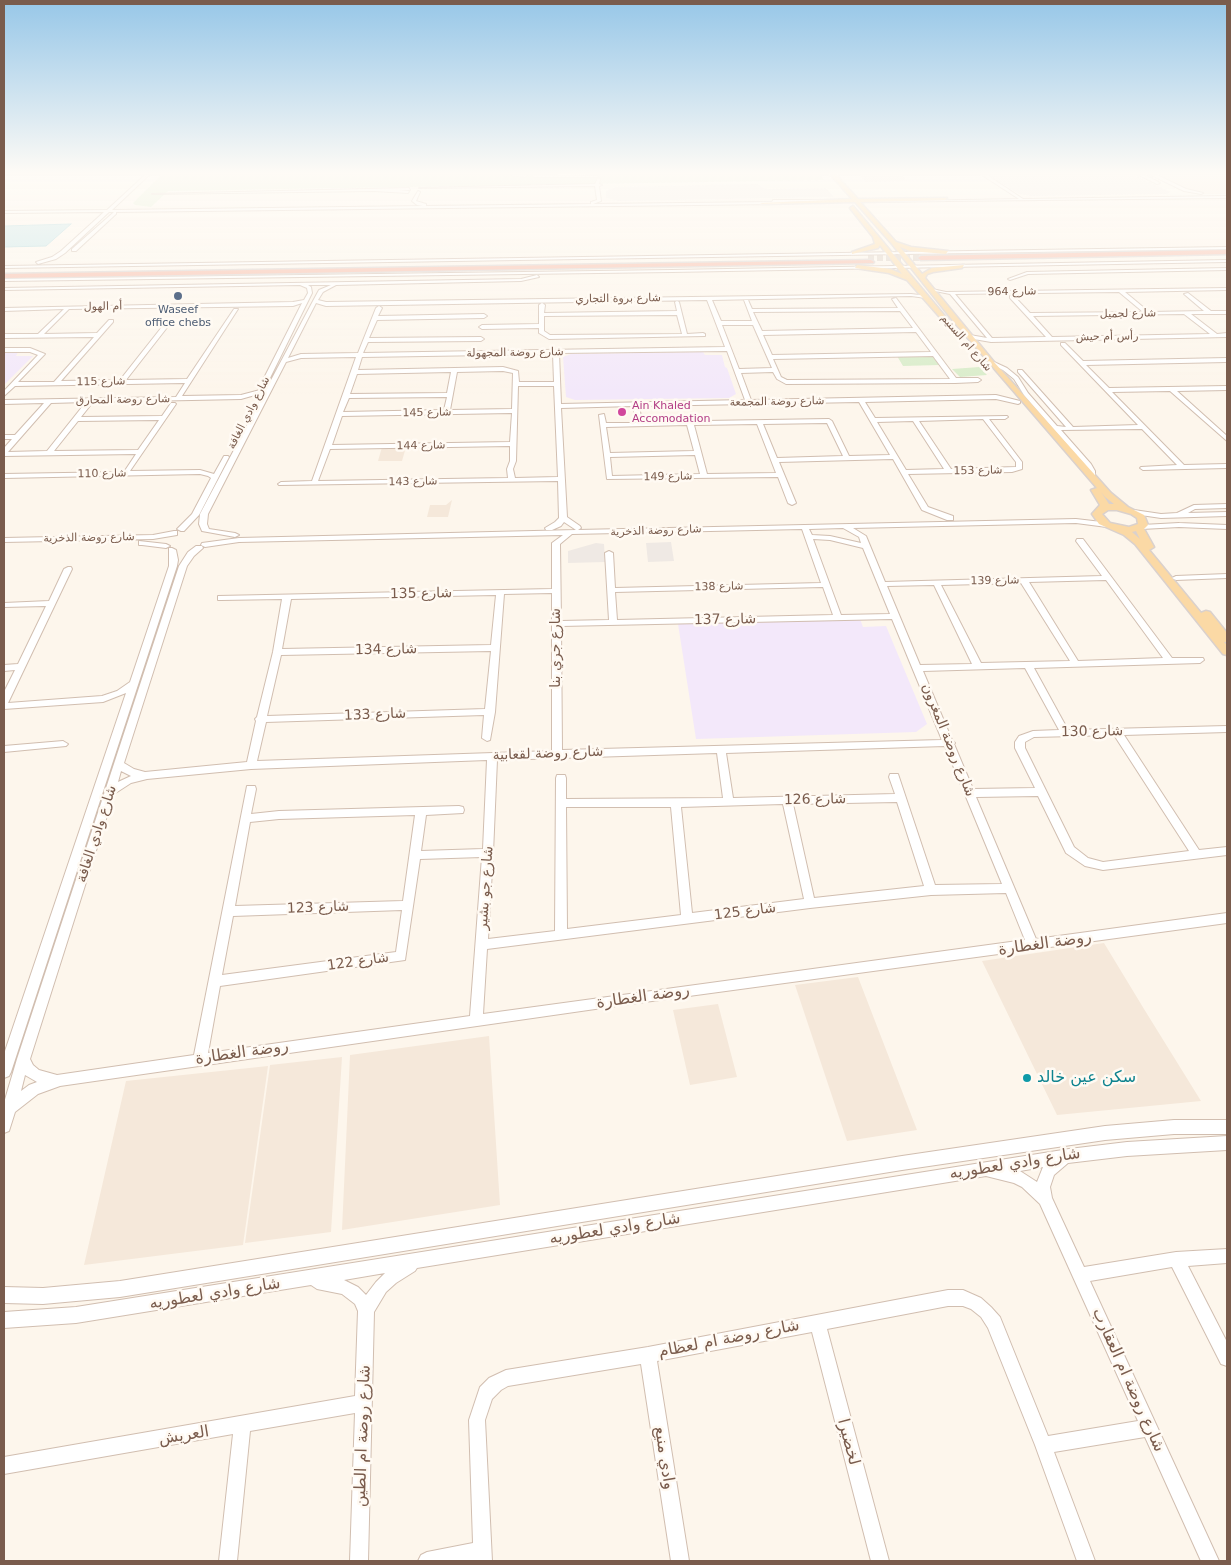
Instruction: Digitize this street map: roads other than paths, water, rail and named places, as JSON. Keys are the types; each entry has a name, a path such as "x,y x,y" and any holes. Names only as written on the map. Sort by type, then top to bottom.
{"highway":[{"path":"1179,249 1227,250"},
{"path":"1227,250 922,259 1227,256"},
{"path":"579,263 711,256"},
{"path":"4,276 870,260 5,269"},
{"path":"569,267 709,270"},
{"path":"131,278 252,272"}],"main road":[{"path":"854,253 872,248"},
{"path":"885,248 889,253 897,255 941,308 956,321"},
{"path":"895,248 900,253"},
{"path":"897,248 906,266"},
{"path":"907,248 946,252"},
{"name":"شارع ام السنيم","path":"906,266 922,278 956,321 1108,495 1141,517 1141,527"},
{"name":"شارع ام السنيم","path":"906,266 911,280 919,290 1100,496 1105,505 1100,510 1098,518 1111,526"},
{"path":"922,278 925,273 932,270 962,266"},
{"path":"857,267 890,272 911,280"},
{"path":"1100,510 1112,507 1129,510"},
{"path":"1111,526 1129,530 1141,527 1146,543 1227,638"},
{"path":"1111,526 1127,533 1138,542 1227,652"}],"street":[{"path":"67,248 54,262 62,261 78,248"},
{"path":"5,269 90,266 1179,249"},
{"path":"5,269 41,262 63,252"},
{"path":"946,252 921,255 917,259 928,264 962,266"},
{"path":"854,253 875,255 885,260 881,264 857,267"},
{"path":"68,257 76,264 90,266"},
{"path":"4,280 1227,261"},
{"path":"1070,264 1116,272"},
{"path":"1010,279 1027,273 1227,269"},
{"path":"4,288 521,280 558,272"},
{"path":"222,277 235,278 257,284"},
{"path":"4,288 48,280"},
{"path":"295,284 307,286 311,291 317,290 321,292 334,285 349,283"},
{"name":"شارع 964","path":"932,290 948,293 1227,289"},
{"path":"911,295 916,294 919,290"},
{"path":"1120,290 1148,313"},
{"name":"شارع وادي الغافة","path":"5,1067 173,566 175,550 166,539 192,520 311,291"},
{"name":"شارع وادي الغافة","path":"4,1126 23,1060 183,566 190,554 212,537 203,524 204,514 321,292"},
{"path":"948,293 989,340"},
{"name":"شارع 964","path":"937,296 948,293"},
{"path":"1186,294 1209,312"},
{"name":"شارع بروة التجاري","path":"312,308 326,304 911,295 926,297"},
{"path":"1012,296 1050,338"},
{"path":"709,298 749,402"},
{"path":"894,298 954,380"},
{"name":"أم الهول","path":"4,313 68,308 293,304 306,301"},
{"name":"شارع بروة التجاري","path":"315,301 326,304"},
{"path":"746,301 782,380 792,383 924,390 954,380 978,380"},
{"path":"478,354 485,302"},
{"path":"677,302 685,335"},
{"name":"أم الهول","path":"293,304 303,308"},
{"path":"542,305 542,334 548,337 703,334"},
{"path":"40,335 68,308"},
{"path":"314,484 357,362 379,308"},
{"path":"751,312 902,309"},
{"path":"126,473 236,310"},
{"name":"شارع لجميل","path":"1028,315 1227,312"},
{"path":"541,315 679,313"},
{"path":"1186,313 1214,335"},
{"path":"376,318 484,316"},
{"path":"56,383 111,321"},
{"path":"719,323 755,323"},
{"path":"122,382 167,324"},
{"path":"482,327 541,326"},
{"path":"760,333 917,330"},
{"path":"4,342 7,336 99,334"},
{"name":"رأس أم حيش","path":"975,343 989,340 1050,338 1227,335"},
{"path":"618,336 620,351"},
{"name":"رأس أم حيش","path":"970,337 989,340"},
{"path":"367,340 481,339"},
{"path":"1063,344 1182,467"},
{"name":"شارع روضة المجهولة","path":"284,361 301,356 728,349"},
{"path":"4,350 30,350 39,351 42,354 4,394"},
{"name":"شارع روضة المجهولة","path":"289,352 301,356"},
{"path":"549,528 558,524 563,518 556,352"},
{"path":"771,357 935,354"},
{"path":"1081,363 1227,360"},
{"name":"شارع ام السنيم","path":"992,363 1017,379 1026,394 1088,464 1092,471 1092,477"},
{"path":"355,372 454,370 509,370 516,372 514,444 510,469 512,480"},
{"path":"447,412 454,370"},
{"path":"737,371 776,370"},
{"path":"1020,371 1069,429"},
{"path":"1017,379 1027,379"},
{"name":"شارع 115","path":"14,384 188,381"},
{"path":"516,384 557,384"},
{"path":"1108,390 1227,388"},
{"path":"1172,389 1227,439"},
{"name":"شارع روضة المجمعة","path":"559,406 861,400 924,390 1018,402"},
{"name":"شارع روضة المجمعة","path":"996,398 1006,394 1008,391"},
{"name":"شارع روضة المحارق","path":"4,402 175,401 241,398 260,392"},
{"path":"346,396 450,394"},
{"name":"شارع روضة المحارق","path":"241,398 255,402"},
{"path":"49,453 92,400"},
{"path":"861,400 925,508 950,518"},
{"path":"4,453 48,401"},
{"path":"636,404 640,424"},
{"name":"شارع 145","path":"340,414 515,411"},
{"name":"شارع 149","path":"602,415 609,478 780,475"},
{"name":"شارع 153","path":"904,472 1012,470 1020,468 1019,462 984,417"},
{"path":"872,420 1005,417"},
{"path":"76,419 163,418"},
{"path":"915,419 949,471"},
{"path":"603,425 829,421 848,458"},
{"path":"760,422 792,503"},
{"path":"690,423 704,476"},
{"path":"1056,429 1144,427"},
{"path":"4,437 17,437"},
{"name":"شارع 144","path":"328,447 514,444"},
{"path":"4,453 140,452"},
{"path":"606,455 698,453"},
{"path":"774,460 895,457"},
{"name":"شارع 110","path":"200,472 222,464"},
{"path":"1143,468 1227,466"},
{"name":"شارع 110","path":"4,476 200,472 210,474 215,478"},
{"name":"شارع 143","path":"281,484 560,479"},
{"path":"1177,516 1191,508 1227,506"},
{"path":"916,519 922,516 925,508"},
{"name":"شارع روضة الذخرية","path":"4,540 153,536 194,527 220,534 242,535 1078,515 1100,510"},
{"path":"1129,510 1177,516 1227,514"},
{"path":"563,518 577,528"},
{"path":"1141,527 1157,522 1227,519"},
{"path":"1186,520 1216,527"},
{"name":"شارع روضة الذخرية","path":"4,546 140,542 175,550 239,540 1076,521 1111,526"},
{"path":"864,541 866,530 878,525"},
{"path":"1141,527 1172,525 1227,527"},
{"path":"805,526 838,618"},
{"path":"840,526 864,541"},
{"path":"538,534 550,537 556,543 570,533"},
{"path":"809,537 864,541"},
{"name":"شارع روضة المغرون","path":"864,541 1033,945"},
{"path":"1080,541 1170,661"},
{"name":"شارع جري بنا","path":"556,543 557,754"},
{"path":"609,553 613,623"},
{"path":"4,701 68,569"},
{"path":"1176,578 1227,576"},
{"name":"شارع 139","path":"881,584 1108,578"},
{"path":"1023,580 1076,664"},
{"path":"936,582 978,666"},
{"name":"شارع 138","path":"612,590 826,585"},
{"name":"شارع 135","path":"221,598 556,591"},
{"path":"487,738 500,593"},
{"path":"251,764 277,652 287,596"},
{"path":"4,605 51,603"},
{"name":"شارع 137","path":"556,624 895,616"},
{"name":"شارع 134","path":"277,652 495,648"},
{"path":"918,668 1200,660"},
{"path":"1028,665 1065,733"},
{"path":"4,668 21,666"},
{"path":"4,706 103,699 120,693 133,684"},
{"path":"103,699 116,702 125,709"},
{"name":"شارع 133","path":"260,719 490,712"},
{"name":"شارع 130","path":"1226,731 1033,734 1022,738 1020,748 1070,850 1085,862 1103,866 1227,851"},
{"path":"1117,732 1196,854"},
{"name":"شارع روضة لقعابية","path":"111,791 128,780 147,775 251,764 950,743"},
{"path":"4,749 63,744"},
{"path":"721,750 729,802"},
{"name":"شارع جو بشير","path":"476,1020 488,853 492,756"},
{"name":"شارع روضة لقعابية","path":"119,765 131,772 147,775"},
{"path":"894,777 931,890"},
{"path":"561,778 561,934"},
{"path":"200,1059 251,790"},
{"path":"969,793 1041,792"},
{"name":"شارع 126","path":"562,803 676,803 900,798"},
{"path":"787,800 810,903"},
{"path":"676,803 687,919"},
{"path":"245,819 279,814 459,810"},
{"name":"شارع 122","path":"215,981 401,956 421,811"},
{"path":"416,856 488,853"},
{"name":"شارع 125","path":"482,945 810,903 931,890 1008,888"},
{"name":"شارع 123","path":"228,910 408,905"},
{"name":"روضة الغطارة","path":"10,1107 34,1089 60,1080 476,1020 1227,918"},
{"name":"روضة الغطارة","path":"23,1060 28,1069 36,1075 47,1079 60,1080"},
{"name":"شارع وادي لعطوريه","path":"4,1295 42,1296 120,1289 902,1162 1105,1133 1174,1127 1227,1127"},
{"name":"شارع وادي لعطوريه","path":"4,1320 76,1315 310,1279 1069,1156 1127,1149 1227,1143"},
{"name":"شارع روضة ام العقارب","path":"1069,1156 1053,1165 1048,1172 1043,1187 1045,1199 1210,1561"},
{"name":"شارع روضة ام العقارب","path":"981,1169 1016,1176 1034,1187 1045,1199"},
{"path":"1080,1276 1176,1259 1227,1256"},
{"path":"1176,1259 1227,1358"},
{"path":"310,1279 344,1287 360,1299 366,1310 381,1287 391,1278 418,1261"},
{"name":"شارع روضة ام لعظام","path":"427,1561 482,1555 477,1420 486,1393 495,1384 506,1378 648,1355 948,1298 963,1298 976,1303 994,1323 1043,1445 1086,1561"},
{"name":"شارع روضة ام الطين","path":"359,1561 366,1310"},
{"name":"لخضيرا","path":"817,1322 880,1561"},
{"name":"وادي منيع","path":"648,1355 680,1561"},
{"name":"العريش","path":"4,1466 242,1426 364,1403"},
{"path":"228,1561 242,1426"},
{"path":"1043,1445 1149,1428"}],"tunnel":[{"path":"868,258 921,258"}],"place":[{"name":"Waseef office chebs","path":"178,296"},
{"name":"Ain Khaled Accomodation","path":"622,412"},
{"name":"سكن عين خالد","path":"1027,1078"}]}
